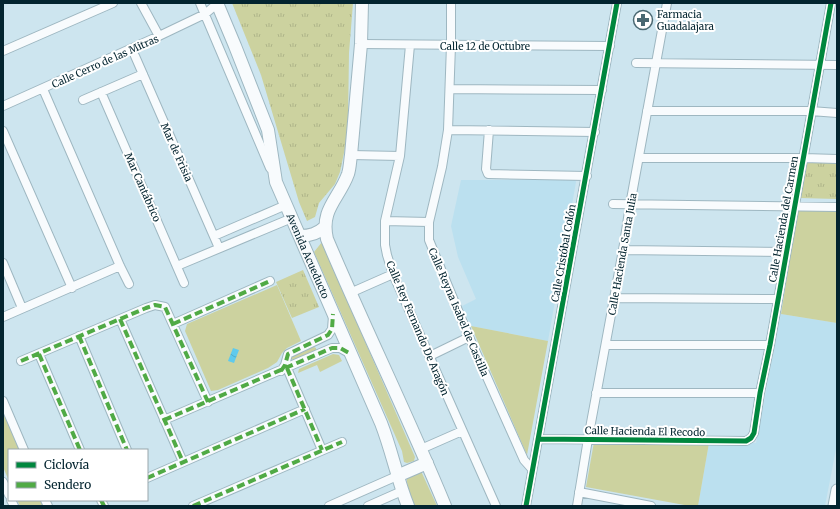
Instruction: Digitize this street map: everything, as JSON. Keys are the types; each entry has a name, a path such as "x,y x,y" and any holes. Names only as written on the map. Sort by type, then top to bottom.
{"main road":[{"name":"Avenida Acueducto","path":"218,3 268,130 276,182 382,424 397,476 408,506"},
{"path":"362,3 361,44 351,155 348,173 327,215 325,227 328,239 350,293 421,449 445,506"},
{"path":"300,236 310,235 325,227"},
{"path":"306,250 308,245 314,240 322,238 328,239"},
{"path":"397,476 427,463"}],"street":[{"path":"3,51 113,3"},
{"path":"141,3 159,36"},
{"path":"200,3 276,182"},
{"name":"Calle Cerro de las Mitras","path":"3,106 205,14 218,3"},
{"name":"Calle Reyna Isabel de Castilla","path":"451,3 448,130 442,167 429,222 430,244 469,337 524,460 532,469"},
{"name":"Calle Cristóbal Colón","path":"526,506 587,176 617,3"},
{"name":"Calle Hacienda Santa Julia","path":"577,506 667,3"},
{"name":"Calle Hacienda del Carmen","path":"751,438 754,432 770,345 831,3"},
{"name":"Calle 12 de Octubre","path":"361,44 610,46"},
{"name":"Calle Rey Fernando De Aragón","path":"410,45 400,156 385,221 385,245 393,274 496,506"},
{"name":"Mar de Frisia","path":"135,56 219,248"},
{"path":"636,63 837,65"},
{"path":"83,100 143,74"},
{"path":"43,89 129,284"},
{"path":"450,89 602,90"},
{"name":"Mar Cantábrico","path":"101,92 184,283"},
{"path":"647,111 811,111 837,113"},
{"path":"448,130 594,132"},
{"path":"489,130 486,169 488,174 587,176"},
{"path":"3,131 72,288"},
{"path":"351,155 400,156"},
{"path":"639,158 837,159"},
{"path":"613,204 837,207"},
{"path":"214,236 286,205"},
{"path":"177,266 292,218"},
{"path":"385,221 429,222"},
{"path":"623,250 786,252"},
{"path":"3,263 22,308"},
{"path":"3,317 120,266"},
{"path":"350,293 393,274"},
{"path":"173,324 270,281"},
{"path":"615,298 778,299"},
{"path":"21,361 151,306 165,307 208,402"},
{"path":"322,450 305,409 284,367 288,354 327,336 331,332 333,327 333,314"},
{"path":"120,319 183,462"},
{"path":"79,336 127,449"},
{"path":"430,356 469,337"},
{"path":"318,340 323,352"},
{"path":"606,345 770,345"},
{"path":"164,420 332,348 337,347 351,354"},
{"path":"39,354 80,449"},
{"path":"596,393 760,393"},
{"path":"3,401 24,449"},
{"path":"148,478 305,409"},
{"path":"421,449 462,431"},
{"name":"Calle Hacienda El Recodo","path":"538,439 746,441 751,438"},
{"path":"193,506 342,442"},
{"path":"329,506 340,504 397,476"},
{"path":"3,482 8,493"},
{"path":"834,506 837,490"},
{"path":"368,506 402,491"},
{"path":"580,492 651,506"}],"shaded area":[{"path":"461,180 575,180 576,182 548,341 471,326 462,306 476,299 458,257 451,226"},
{"path":"781,314 837,323 837,444 825,506 698,506 709,443 756,443"}],"green space":[{"path":"232,3 353,3 349,53 348,120 345,148 340,172 335,184 319,203 315,217 307,221 299,202 261,75"},
{"path":"807,162 837,163 837,199 800,198"},
{"path":"798,207 837,209 837,323 781,314"},
{"path":"322,242 415,457 414,461 407,463 404,462 402,451 314,252"},
{"path":"303,270 319,307 292,318 276,282"},
{"path":"277,285 301,341 287,348 277,362 268,368 218,390 211,391 185,331 187,324"},
{"path":"471,326 548,341 527,455"},
{"path":"314,347 316,350 293,360 291,359 291,357"},
{"path":"333,354 339,355 342,361 320,372 317,365 298,373 299,369"},
{"path":"3,410 20,449 8,449 8,479 3,467"},
{"path":"594,442 709,443 698,506 690,506 586,487"},
{"path":"421,471 437,506 414,506 408,488 407,476"},
{"path":"18,501 42,501 44,506 20,506"}],"water":[{"path":"233,348 239,350 234,363 228,361"}],"marked path":[{"path":"173,324 270,281"},
{"path":"21,361 146,308 155,305 165,307 208,402"},
{"path":"281,371 285,365 288,354 328,335 332,329 333,314"},
{"path":"120,319 183,462"},
{"path":"79,336 127,449"},
{"path":"164,420 332,348 340,348 351,354"},
{"path":"39,354 80,449"},
{"path":"287,368 322,450"},
{"path":"148,478 305,409"},
{"path":"193,506 342,442"},
{"path":"102,501 104,506"}],"cycle path":[{"path":"526,506 617,3"},
{"path":"538,439 746,441 751,438 754,433 831,3"}],"place":[{"name":"Farmacia Guadalajara","path":"643,20"}]}
